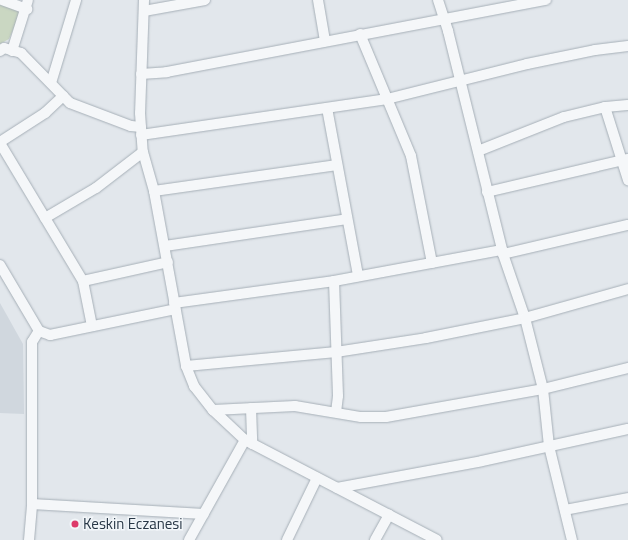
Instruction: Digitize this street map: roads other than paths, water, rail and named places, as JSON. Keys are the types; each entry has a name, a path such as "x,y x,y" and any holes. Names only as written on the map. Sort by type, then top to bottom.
{"street":[{"path":"2,0 28,4 12,51"},
{"path":"51,83 76,0"},
{"path":"144,0 141,74 141,131 143,152 154,191 186,366 194,386 213,410 249,442 437,540"},
{"path":"144,11 205,0"},
{"path":"318,0 325,41"},
{"path":"438,0 461,82 502,252 524,318 543,389 549,446 572,540"},
{"path":"141,74 167,72 360,34 546,0"},
{"path":"360,34 411,156 432,263"},
{"path":"0,51 4,48 21,53 70,103 141,131 387,99 461,82 526,64 595,50 628,46"},
{"path":"63,96 45,113 0,142 83,280 92,326"},
{"path":"478,151 564,117 605,107 628,105"},
{"path":"605,107 625,160 628,180"},
{"path":"327,108 358,276"},
{"path":"45,218 96,188 143,152"},
{"path":"488,192 625,160"},
{"path":"154,191 337,165"},
{"path":"165,246 347,219"},
{"path":"0,265 39,331 50,335 174,306 334,281 502,252 628,225"},
{"path":"83,280 168,262"},
{"path":"334,281 336,412"},
{"path":"186,366 336,352 426,338 524,318 628,289"},
{"path":"29,540 32,504 32,342 39,331"},
{"path":"213,410 295,406 361,417 386,417 543,389 628,368"},
{"path":"189,540 249,442 251,408"},
{"path":"337,488 628,429"},
{"path":"287,540 317,478"},
{"path":"565,510 628,498"},
{"path":"32,504 204,514"},
{"path":"375,540 389,515"}],"place":[{"name":"Keskin Eczanesi","path":"75,524"}]}
